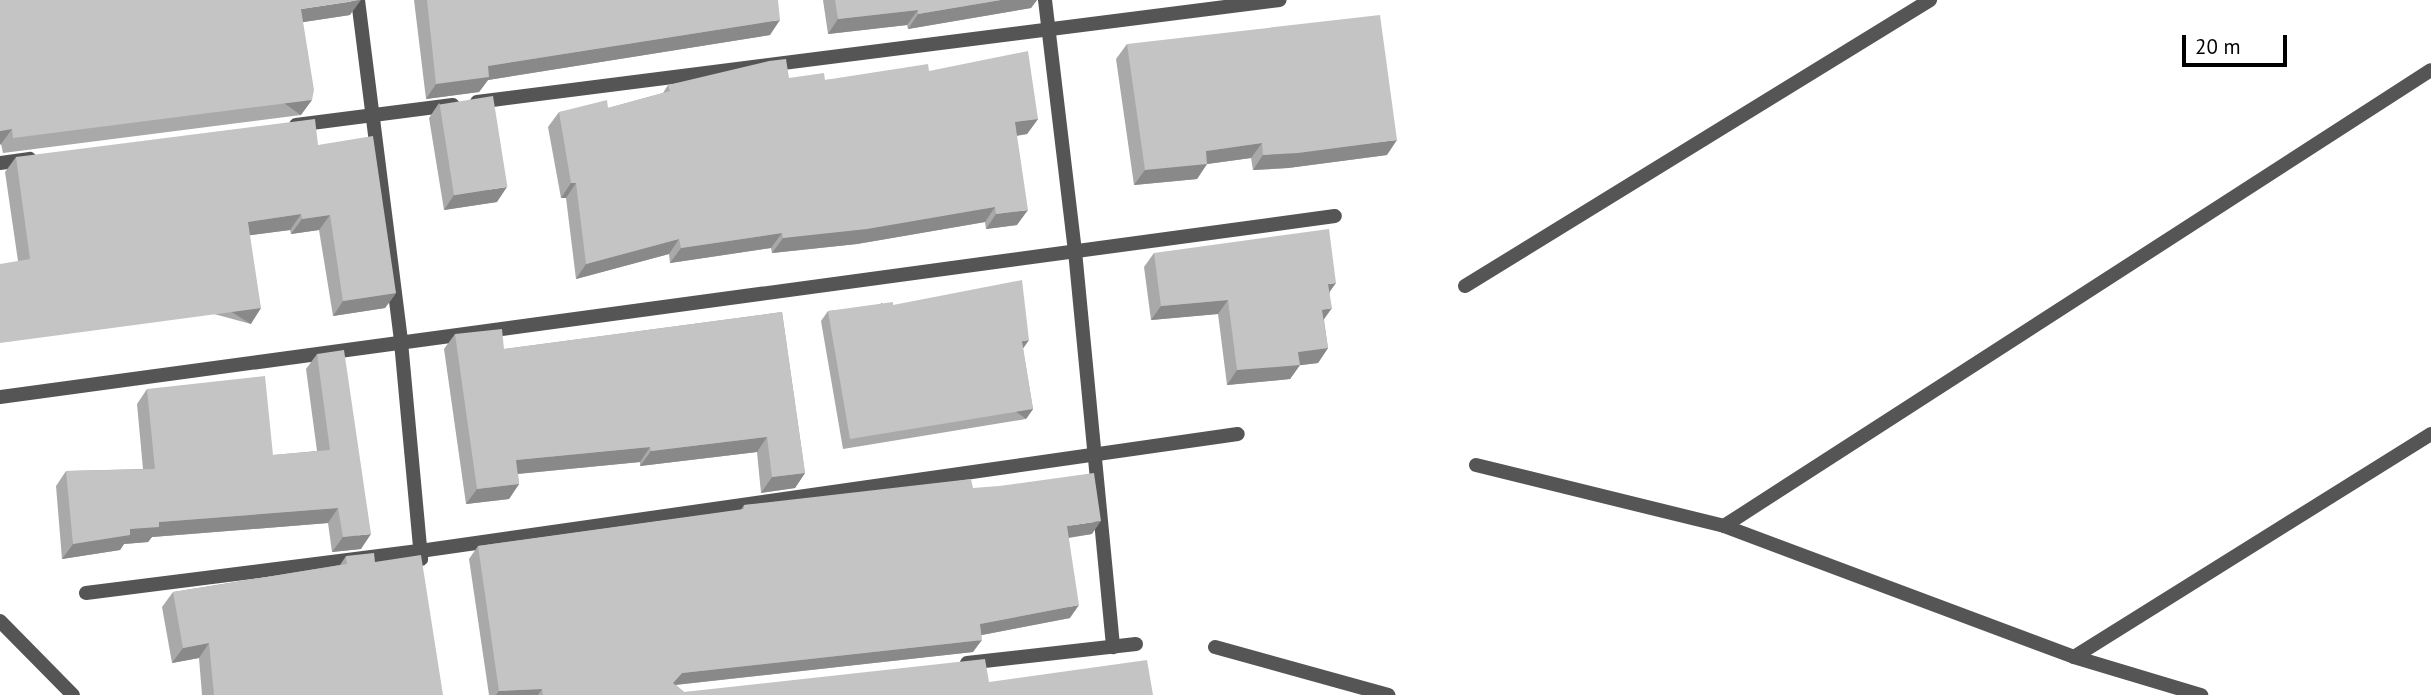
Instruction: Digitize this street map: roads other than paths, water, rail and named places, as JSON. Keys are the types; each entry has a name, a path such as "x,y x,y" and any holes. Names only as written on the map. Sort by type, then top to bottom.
{"street":[{"path":"358,0 401,342 423,577"},
{"path":"1045,0 1074,251 1113,647"},
{"path":"276,127 1280,0"},
{"path":"1465,286 1930,0"},
{"path":"1724,526 2431,70"},
{"path":"0,163 41,158"},
{"path":"0,397 1335,216"},
{"path":"86,593 420,551 1092,452 1238,434"},
{"path":"2074,657 2431,434"},
{"path":"1476,465 1724,526 2074,657 2201,695"},
{"path":"0,621 73,695"},
{"path":"948,665 1136,644"},
{"path":"1215,647 1388,695"}]}
